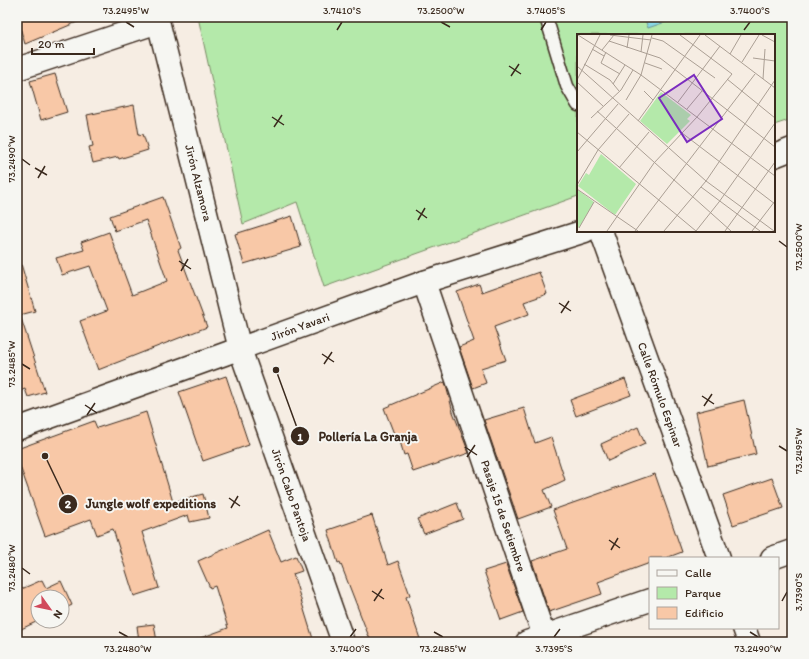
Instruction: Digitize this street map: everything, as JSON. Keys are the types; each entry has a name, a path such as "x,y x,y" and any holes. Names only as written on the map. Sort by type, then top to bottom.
{"street":[{"path":"17,69 158,20"},
{"name":"Jirón Alzamora","path":"158,20 240,349"},
{"path":"775,156 792,149"},
{"name":"Jirón Yavari","path":"17,429 424,282 582,232"},
{"name":"Calle Rómulo Espinar","path":"601,232 719,557"},
{"name":"Pasaje 15 de Setiembre","path":"424,282 536,639"},
{"name":"Jirón Cabo Pantoja","path":"240,349 343,642"},
{"path":"775,557 792,551"},
{"path":"536,639 649,600"},
{"path":"744,629 749,642"}],"lane":[{"path":"546,17 567,86 577,103"}],"green space":[{"path":"198,17 792,17 792,119 775,125 775,34 577,34 577,196 324,287 297,202 243,224"}],"water":[{"path":"644,17 680,17 648,28"}],"building":[{"path":"17,17 89,17 25,44"},
{"path":"55,74 67,112 41,120 30,81"},
{"path":"134,105 139,135 143,134 148,150 119,159 118,157 93,163 89,147 93,146 87,115"},
{"path":"163,197 181,248 178,250 207,327 98,370 80,321 107,311 90,266 62,275 56,258 84,250 81,242 109,232 132,295 167,281 146,220 115,231 110,216"},
{"path":"292,216 301,247 244,264 235,234"},
{"path":"17,264 21,264 35,311 20,315 45,392 28,397 25,389 17,392"},
{"path":"539,272 547,294 524,302 529,314 494,327 506,360 481,368 486,383 473,388 459,347 474,341 457,292 479,284 482,292"},
{"path":"226,376 249,445 203,461 179,392"},
{"path":"625,379 631,395 576,416 570,400"},
{"path":"445,382 453,412 469,453 413,472 407,454 404,455 399,438 396,439 384,408"},
{"path":"744,400 756,454 708,466 696,412"},
{"path":"524,408 535,443 551,437 565,480 544,490 551,507 518,519 484,420"},
{"path":"146,412 173,502 203,494 209,518 190,522 188,515 142,532 159,588 134,596 113,529 97,535 91,519 45,536 17,458 17,449 94,421 97,428"},
{"path":"638,427 645,444 608,461 601,444"},
{"path":"655,474 682,552 669,557 649,557 649,563 598,582 602,594 549,612 532,561 567,549 553,510"},
{"path":"772,478 783,508 733,525 723,495"},
{"path":"457,503 463,519 424,534 417,519"},
{"path":"372,515 388,565 398,561 410,595 406,597 421,642 371,642 340,562 338,563 328,530"},
{"path":"268,530 281,562 296,556 302,571 293,574 314,642 195,642 195,640 228,628 215,586 210,588 198,561"},
{"path":"506,564 523,612 501,620 484,571"},
{"path":"42,580 46,588 61,581 65,589 30,589 30,625 17,631 17,591"},
{"path":"154,624 157,642 139,642 137,626"}],"place":[{"name":"Pollería La Granja","path":"276,370"},
{"name":"Jungle wolf expeditions","path":"45,456"}]}
